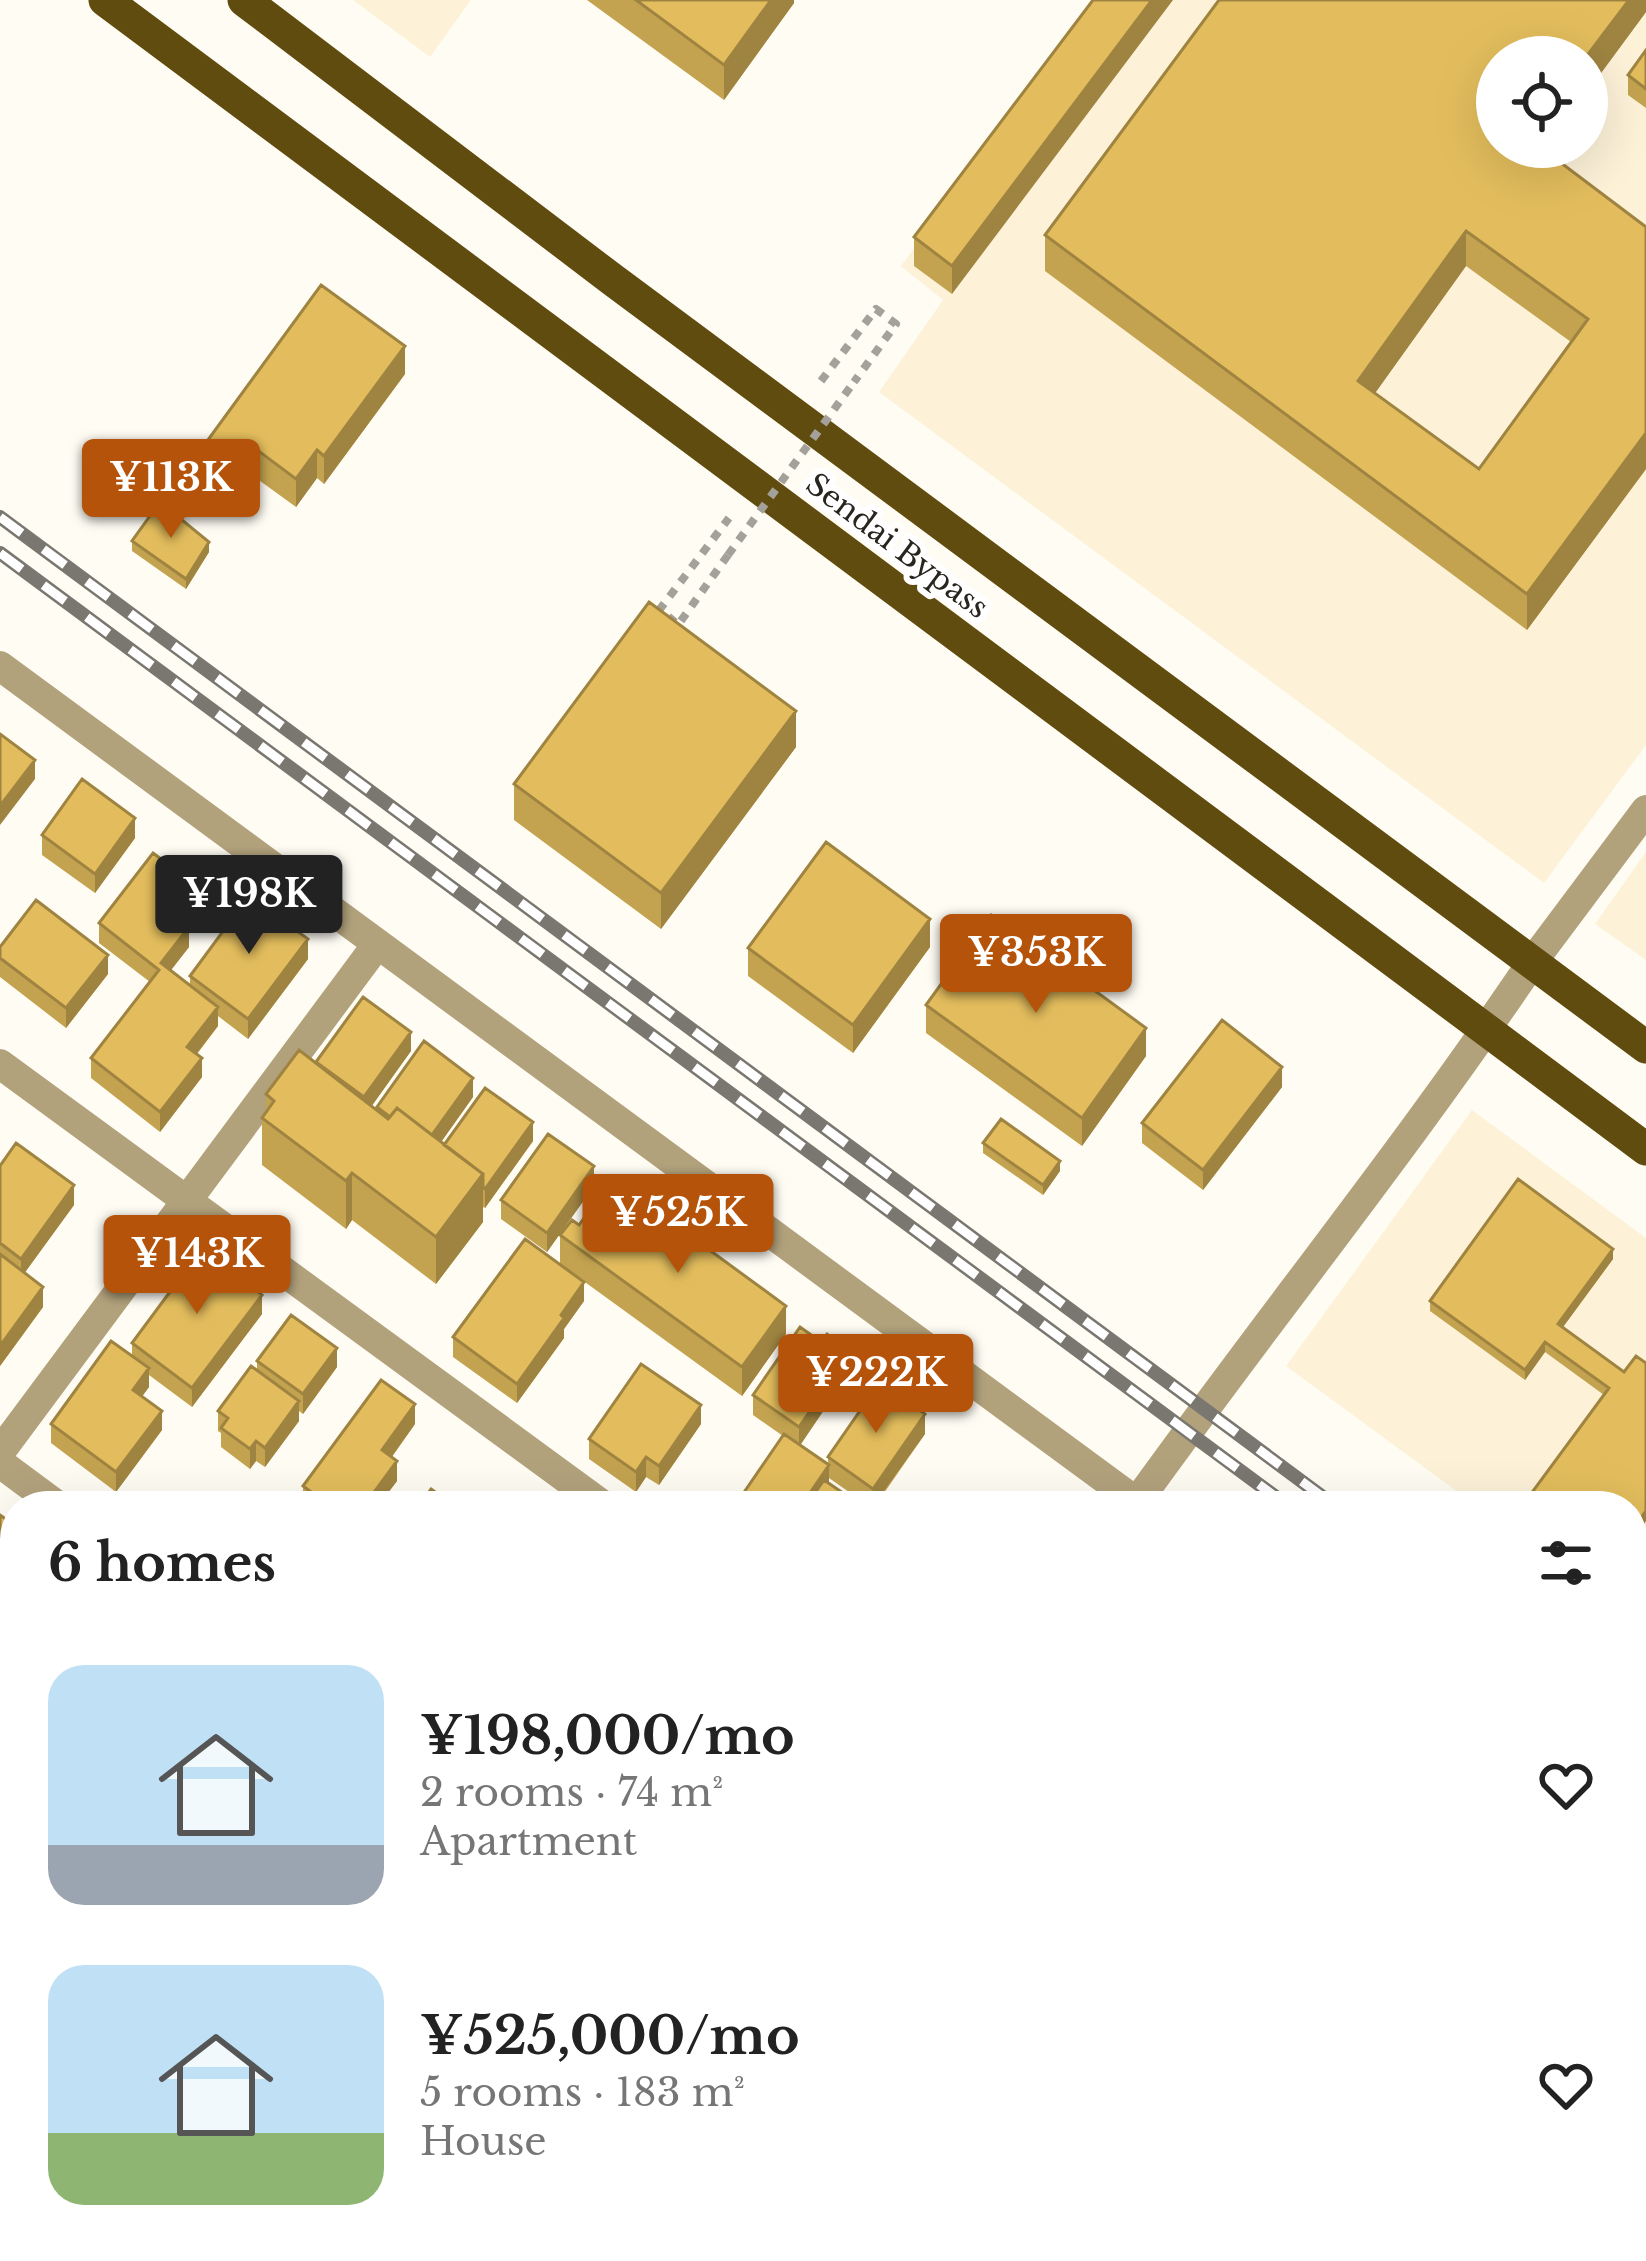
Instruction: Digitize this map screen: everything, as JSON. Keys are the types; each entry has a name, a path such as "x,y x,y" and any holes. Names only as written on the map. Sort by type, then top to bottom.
{"highway":[{"name":"Sendai Bypass","path":"105,0 1646,1149"},
{"name":"Sendai Bypass","path":"244,0 1646,1047"}],"street":[{"path":"0,666 1119,1491"},
{"path":"1147,1491 1185,1431 1646,810"},
{"path":"0,1452 376,946"},
{"path":"0,1064 583,1491"},
{"path":"0,1463 38,1491"}],"path":[{"path":"729,518 660,609 678,625 896,324 876,310 816,387"}],"shaded area":[{"path":"353,0 471,0 430,57"},
{"path":"1100,0 1646,0 1646,745 1544,883 879,392 943,300 901,266"},
{"path":"1646,852 1646,960 1595,924"},
{"path":"1472,1110 1646,1238 1646,1491 1457,1491 1286,1366"}],"building":[{"path":"636,0 771,0 724,65"},
{"path":"1093,0 1152,0 952,266 914,237"},
{"path":"1219,0 1629,0 1602,36 1476,36 1476,168 1568,168 1646,227 1646,433 1527,594 1045,235","holes":["1466,231 1588,319 1479,469 1358,381"]},
{"path":"1646,50 1646,89 1628,75"},
{"path":"321,285 405,346 324,456 317,450 296,479 256,449 241,470 205,444"},
{"path":"160,502 209,542 186,579 132,541"},
{"path":"649,602 796,711 661,893 514,784"},
{"path":"0,734 35,760 0,806"},
{"path":"82,779 135,818 95,874 42,835"},
{"path":"826,842 930,919 853,1025 748,948"},
{"path":"153,853 173,868 181,858 210,880 179,920 189,927 161,963 218,1007 187,1047 202,1058 160,1112 91,1058 159,970 99,923"},
{"path":"249,896 308,939 248,1019 190,976"},
{"path":"36,900 108,955 66,1008 0,958 0,947"},
{"path":"991,915 1146,1028 1082,1118 926,1005"},
{"path":"363,997 411,1032 364,1097 316,1062"},
{"path":"1222,1020 1282,1067 1203,1170 1142,1123"},
{"path":"424,1041 473,1078 432,1135 397,1108 390,1117 377,1107"},
{"path":"299,1050 388,1119 397,1108 483,1174 436,1237 352,1173 346,1181 262,1118 274,1101 266,1094"},
{"path":"485,1088 533,1122 485,1189 483,1174 444,1145"},
{"path":"1001,1119 1060,1161 1043,1185 983,1143"},
{"path":"548,1134 594,1166 547,1233 501,1200"},
{"path":"16,1143 74,1185 21,1259 0,1243 0,1166"},
{"path":"1518,1179 1613,1249 1558,1324 1624,1372 1636,1356 1646,1363 1646,1491 1533,1491 1609,1388 1545,1342 1525,1370 1430,1301"},
{"path":"599,1197 625,1215 637,1197 786,1306 742,1367 560,1235 572,1220 579,1225"},
{"path":"525,1239 584,1282 517,1384 453,1337"},
{"path":"196,1245 262,1295 192,1388 132,1343 181,1277 175,1273"},
{"path":"0,1254 43,1287 0,1346"},
{"path":"291,1315 337,1348 303,1394 257,1361"},
{"path":"800,1327 821,1342 827,1334 851,1351 799,1427 753,1395"},
{"path":"111,1341 149,1368 133,1390 162,1411 116,1472 51,1424"},
{"path":"641,1364 701,1405 659,1466 646,1457 636,1472 589,1439"},
{"path":"251,1366 299,1401 265,1448 256,1441 250,1449 221,1428 228,1418 218,1411"},
{"path":"381,1380 415,1404 382,1450 397,1461 375,1491 310,1491 303,1486"},
{"path":"880,1382 925,1414 873,1489 828,1457"},
{"path":"784,1434 829,1465 811,1491 745,1491"},
{"path":"824,1480 840,1491 816,1491"}],"railway":[{"path":"0,517 1315,1491"},
{"path":"0,553 1268,1491"}]}
